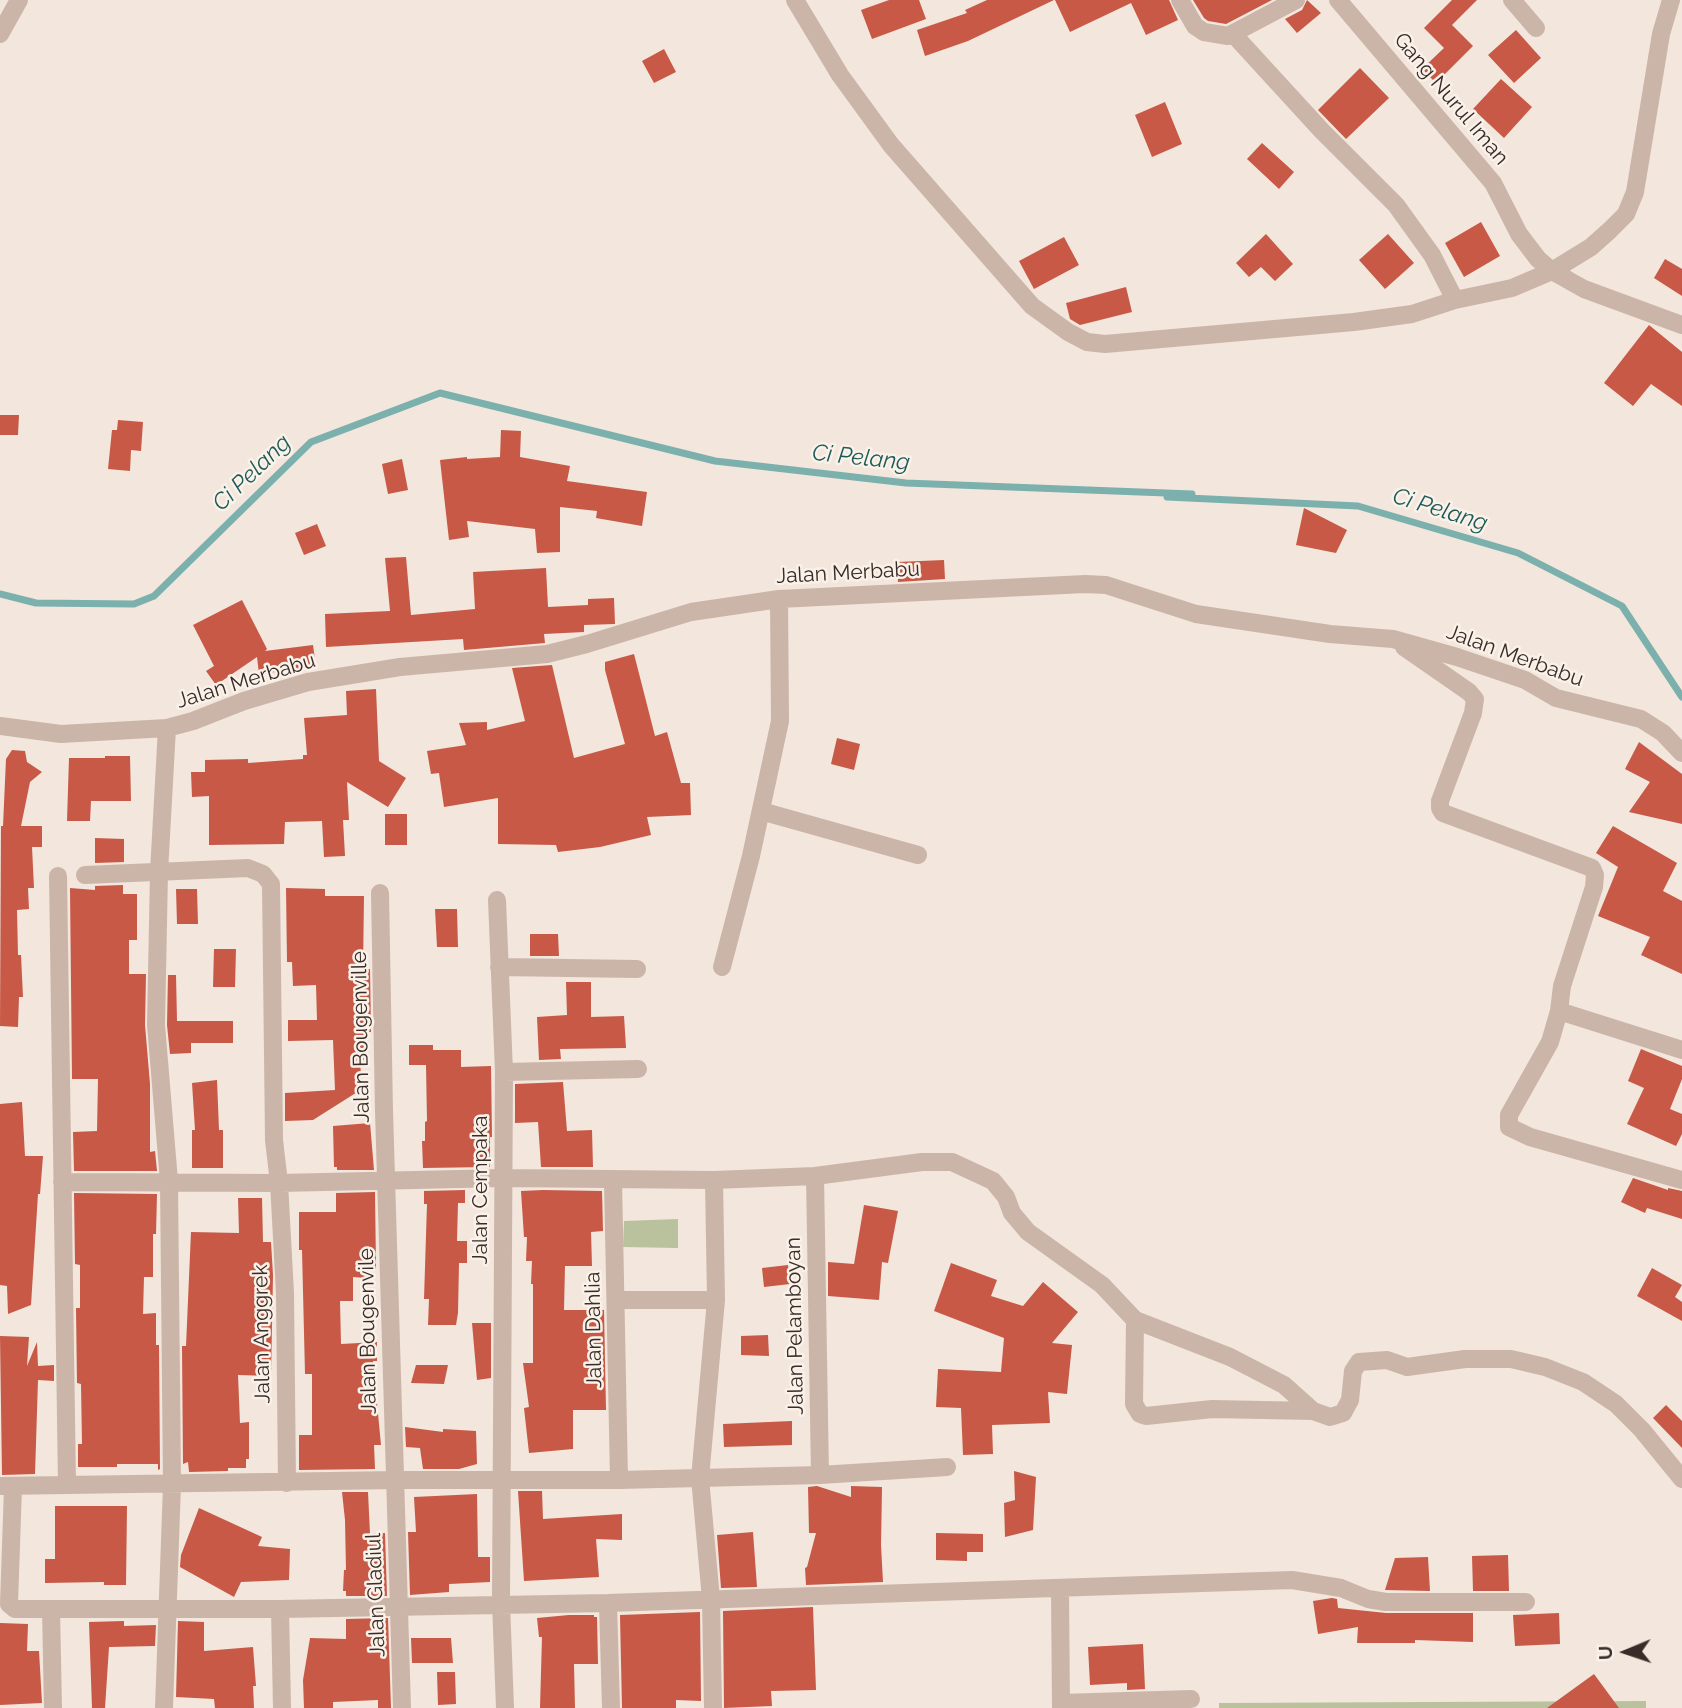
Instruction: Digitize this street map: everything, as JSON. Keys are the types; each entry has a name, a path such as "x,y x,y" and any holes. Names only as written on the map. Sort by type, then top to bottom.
{"street":[{"path":"0,34 19,0"},
{"path":"794,0 840,75 891,145 1032,306 1087,342 1105,344 1354,322 1412,314 1455,300 1512,288 1545,265 1591,247 1626,214 1635,192 1661,34 1671,0"},
{"path":"1180,0 1195,26 1204,32 1217,35 1234,34 1296,0"},
{"name":"Gang Nurul Iman","path":"1338,0 1493,183 1519,234 1545,265"},
{"path":"1512,0 1536,28"},
{"path":"1234,34 1322,131 1396,205 1432,255 1455,300"},
{"path":"1545,265 1603,297 1682,326"},
{"name":"Jalan Merbabu","path":"0,726 61,734 140,732 167,728 308,682 400,667 547,654 691,612 779,599 1106,585 1196,614 1330,634 1393,639 1457,657 1525,680 1556,698 1641,719 1663,733 1682,753"},
{"path":"722,967 780,721 782,694 779,599"},
{"path":"1393,639 1469,692 1475,699 1473,713 1440,801 1443,813 1592,868 1595,875 1594,887 1562,986 1559,1011 1550,1042 1508,1115 1509,1127 1530,1137 1682,1180"},
{"path":"163,1708 172,1485 169,1181 156,1025 159,872 167,728"},
{"path":"761,810 918,855"},
{"name":"Jalan Anggrek","path":"159,872 247,868 263,874 271,884 274,1140 285,1293 286,1483"},
{"path":"85,875 159,872"},
{"path":"58,876 67,1485"},
{"name":"Jalan Bougenville","path":"380,893 387,1181"},
{"name":"Jalan Cempaka","path":"497,900 504,1072 501,1603 505,1708"},
{"path":"499,967 637,969"},
{"path":"1559,1011 1682,1050"},
{"path":"504,1072 638,1069"},
{"path":"62,1182 279,1183 504,1178 714,1180 815,1176 922,1162 952,1162 993,1181 1006,1197 1012,1213 1028,1232 1102,1285 1135,1320 1230,1357 1284,1385 1313,1411"},
{"name":"Jalan Pelamboyan","path":"815,1176 820,1475"},
{"name":"Jalan Dahlia","path":"613,1180 619,1480"},
{"path":"713,1708 711,1599 700,1478 716,1300 714,1180"},
{"name":"Jalan Bougenvile","path":"387,1181 396,1480"},
{"path":"616,1300 716,1300"},
{"path":"1135,1320 1134,1404 1140,1414 1146,1416 1212,1409 1313,1411 1329,1417 1343,1413 1350,1400 1353,1371 1359,1362 1387,1360 1407,1367 1465,1359 1511,1359 1545,1367 1583,1382 1616,1404 1642,1430 1682,1479"},
{"path":"947,1467 820,1475 619,1480 396,1480 6,1487 5,1588 12,1608 51,1609 280,1609 608,1603 1292,1580 1341,1588 1368,1599 1386,1602 1526,1602"},
{"name":"Jalan Gladiul","path":"396,1480 402,1708"},
{"path":"1060,1589 1061,1706 1191,1699"},
{"path":"608,1603 611,1708"},
{"path":"51,1609 53,1708"},
{"path":"280,1609 282,1708"}],"green space":[{"path":"678,1219 678,1248 623,1247 624,1221"},
{"path":"1646,1701 1646,1708 1219,1708 1219,1703"}],"building":[{"path":"889,0 919,0 926,19 872,39 861,10"},
{"path":"987,0 1054,0 968,41 925,56 917,30 967,13 965,10"},
{"path":"1055,0 1169,0 1178,20 1146,35 1131,3 1070,32"},
{"path":"1193,0 1272,0 1226,24 1208,21"},
{"path":"1307,0 1321,13 1297,33 1285,19 1302,10"},
{"path":"1452,0 1477,0 1452,25 1473,46 1436,83 1422,69 1444,48 1424,28"},
{"path":"1516,30 1541,58 1514,83 1488,55"},
{"path":"664,49 676,72 654,83 642,61"},
{"path":"1360,68 1389,98 1346,139 1318,110"},
{"path":"1501,79 1532,107 1504,138 1473,109"},
{"path":"1165,102 1182,144 1152,157 1135,115"},
{"path":"1262,143 1294,172 1279,189 1247,159"},
{"path":"1481,222 1500,256 1464,277 1445,243"},
{"path":"1266,234 1293,264 1275,281 1261,267 1249,277 1236,263"},
{"path":"1388,234 1414,263 1385,289 1359,260"},
{"path":"1064,237 1079,265 1034,289 1019,261"},
{"path":"1665,259 1682,269 1682,296 1654,278"},
{"path":"1126,287 1132,312 1080,325 1070,319 1066,303"},
{"path":"1649,325 1682,352 1682,406 1651,384 1633,406 1604,383"},
{"path":"0,415 19,415 18,435 0,435"},
{"path":"118,420 143,422 141,451 131,450 130,471 108,469 112,430 117,430"},
{"path":"501,430 521,431 520,457 570,466 567,481 647,492 642,526 596,518 597,511 560,507 560,552 537,553 535,529 467,521 469,537 449,540 440,460 500,457"},
{"path":"402,459 408,490 388,494 382,464"},
{"path":"1304,508 1347,530 1336,553 1296,545"},
{"path":"317,524 326,546 304,555 295,533"},
{"path":"406,557 411,615 475,609 473,572 546,568 548,607 588,605 588,599 614,598 615,624 584,625 584,632 544,634 545,643 464,650 463,639 326,647 325,614 390,611 385,558"},
{"path":"944,560 945,579 898,582 897,562"},
{"path":"242,600 267,649 265,651 313,645 316,667 259,674 257,657 216,685 206,671 214,666 193,625"},
{"path":"634,654 655,736 667,732 681,783 690,783 691,815 647,817 651,835 600,847 558,852 556,845 498,844 498,798 444,807 439,773 431,774 427,751 466,745 459,723 487,722 487,730 525,721 512,668 552,665 574,758 625,744 605,662"},
{"path":"376,689 379,761 406,778 388,807 347,782 349,820 343,820 345,856 324,857 322,821 285,822 284,844 209,845 209,796 192,797 191,772 205,772 205,760 248,759 248,763 303,759 303,755 307,755 304,718 347,715 346,691"},
{"path":"837,738 860,744 854,770 831,764"},
{"path":"1639,742 1682,774 1682,824 1629,812 1650,782 1625,769"},
{"path":"12,750 25,751 27,762 42,772 30,782 21,826 42,826 42,847 32,847 34,888 28,888 29,909 17,910 23,997 19,997 18,1027 0,1026 1,826 6,759"},
{"path":"130,756 131,801 91,801 90,821 67,821 69,758"},
{"path":"385,814 407,814 407,845 385,845"},
{"path":"1613,826 1677,863 1663,891 1682,901 1682,974 1641,955 1650,937 1598,916 1618,867 1596,853"},
{"path":"95,838 124,839 124,862 95,863"},
{"path":"123,885 123,894 137,894 137,940 129,940 129,974 146,974 145,1025 150,1084 150,1152 155,1151 157,1171 74,1171 73,1132 97,1131 98,1079 72,1079 70,888 95,890 95,886"},
{"path":"286,888 325,889 325,896 364,896 363,970 370,969 371,1032 364,1032 365,1060 360,1061 362,1089 313,1120 285,1121 285,1093 335,1090 333,1040 288,1041 288,1020 317,1020 316,985 293,986 292,962 287,962"},
{"path":"176,889 197,889 198,924 177,924"},
{"path":"435,909 457,909 458,947 437,947"},
{"path":"530,934 558,934 559,956 530,956"},
{"path":"214,949 236,949 235,987 213,987"},
{"path":"168,975 176,975 177,1021 233,1021 233,1043 191,1043 191,1053 170,1054 167,1025"},
{"path":"566,982 591,982 591,1017 624,1016 626,1048 560,1049 561,1059 539,1060 537,1017 567,1015"},
{"path":"409,1045 433,1045 433,1050 461,1050 461,1067 491,1066 490,1167 423,1168 422,1141 425,1141 427,1121 426,1065 409,1065"},
{"path":"1641,1049 1682,1066 1682,1079 1670,1109 1682,1114 1682,1134 1676,1146 1627,1124 1644,1088 1628,1081"},
{"path":"217,1080 219,1130 223,1130 223,1168 192,1168 192,1130 195,1130 192,1083"},
{"path":"563,1082 567,1131 592,1130 593,1167 541,1167 538,1122 515,1123 515,1084"},
{"path":"22,1102 25,1156 43,1156 31,1305 8,1314 7,1286 0,1285 0,1104"},
{"path":"370,1123 374,1170 337,1170 337,1167 334,1167 333,1126"},
{"path":"1633,1178 1668,1190 1682,1191 1682,1219 1647,1208 1645,1213 1621,1202"},
{"path":"465,1190 465,1203 458,1203 457,1241 467,1241 467,1263 459,1263 456,1325 428,1325 429,1299 424,1299 427,1204 424,1204 424,1191"},
{"path":"521,1191 602,1191 603,1231 591,1232 592,1266 565,1266 564,1310 604,1310 606,1410 573,1410 573,1449 529,1453 524,1408 529,1407 523,1363 533,1363 533,1284 532,1261 526,1261 527,1237 524,1237"},
{"path":"375,1192 376,1269 366,1269 366,1278 353,1277 353,1301 340,1301 341,1344 377,1342 377,1361 373,1361 381,1445 374,1445 375,1469 299,1470 299,1435 312,1435 312,1374 305,1374 299,1212 336,1212 336,1193"},
{"path":"74,1193 157,1194 153,1277 144,1277 143,1314 156,1313 156,1345 159,1345 158,1470 158,1464 78,1467 78,1444 82,1444 81,1384 77,1383 76,1308 80,1308 80,1265 75,1264"},
{"path":"238,1198 262,1198 263,1242 271,1242 271,1376 238,1375 240,1423 249,1422 249,1459 246,1459 246,1468 189,1472 188,1462 183,1464 182,1346 186,1346 191,1232 239,1233"},
{"path":"864,1205 898,1211 888,1263 882,1262 879,1300 828,1296 828,1262 854,1264"},
{"path":"951,1263 997,1280 991,1296 1023,1306 1043,1282 1078,1312 1052,1343 1072,1345 1067,1394 1048,1392 1050,1423 992,1425 993,1454 963,1455 961,1408 936,1407 938,1369 1001,1372 1004,1338 934,1311"},
{"path":"788,1265 790,1284 764,1287 762,1268"},
{"path":"1652,1268 1682,1285 1675,1297 1682,1302 1682,1321 1637,1296"},
{"path":"472,1323 491,1323 491,1378 477,1380"},
{"path":"768,1335 769,1356 741,1355 741,1336"},
{"path":"0,1336 29,1337 27,1366 37,1342 38,1366 54,1365 54,1381 38,1380 35,1474 2,1475"},
{"path":"416,1365 448,1365 444,1384 411,1383"},
{"path":"1666,1405 1682,1421 1682,1448 1653,1418"},
{"path":"792,1421 792,1445 724,1447 723,1424"},
{"path":"405,1427 443,1432 443,1429 476,1431 477,1464 459,1469 423,1469 420,1448 406,1447"},
{"path":"1014,1471 1036,1477 1033,1530 1005,1537 1004,1503 1015,1500"},
{"path":"817,1486 851,1497 851,1486 882,1487 883,1582 806,1585 805,1568 816,1533 809,1533 808,1487"},
{"path":"518,1491 542,1491 543,1519 622,1514 622,1540 596,1539 599,1577 524,1581"},
{"path":"342,1492 368,1492 370,1534 385,1533 387,1596 346,1596 346,1591 343,1591 346,1570"},
{"path":"477,1494 478,1557 490,1557 490,1582 449,1584 449,1592 410,1595 408,1532 416,1532 414,1497"},
{"path":"55,1506 127,1506 126,1585 104,1585 104,1582 45,1583 45,1559 55,1559"},
{"path":"199,1508 262,1537 258,1546 290,1549 289,1580 241,1582 234,1597 180,1567 181,1555"},
{"path":"753,1532 757,1587 721,1588 717,1535"},
{"path":"936,1533 983,1534 983,1552 967,1552 967,1561 936,1560"},
{"path":"1508,1555 1509,1591 1473,1591 1472,1556"},
{"path":"1428,1557 1430,1591 1385,1590 1395,1558"},
{"path":"1337,1599 1338,1608 1386,1613 1473,1613 1473,1642 1415,1640 1415,1643 1357,1643 1358,1627 1318,1634 1313,1601"},
{"path":"813,1607 816,1690 771,1691 772,1706 724,1708 723,1611"},
{"path":"700,1612 701,1701 676,1700 676,1708 622,1708 620,1615"},
{"path":"1559,1613 1560,1644 1515,1646 1513,1615"},
{"path":"569,1615 597,1617 598,1664 574,1664 575,1708 540,1708 542,1637 539,1637 537,1618"},
{"path":"388,1618 391,1708 378,1708 378,1700 333,1702 333,1708 304,1708 303,1680 310,1638 346,1639 346,1619"},
{"path":"124,1621 124,1626 156,1625 155,1646 109,1647 105,1708 92,1708 89,1622"},
{"path":"178,1621 204,1622 204,1651 253,1647 256,1686 253,1686 254,1708 215,1708 214,1699 176,1697"},
{"path":"0,1623 28,1624 27,1651 39,1651 42,1703 0,1705"},
{"path":"411,1638 451,1638 453,1663 412,1663"},
{"path":"1143,1644 1145,1689 1127,1690 1127,1683 1090,1685 1088,1647"},
{"path":"437,1672 455,1672 456,1704 438,1705"},
{"path":"1594,1674 1619,1708 1547,1708"}],"waterway":[{"name":"Ci Pelang","path":"0,594 36,603 134,604 154,596 311,442 440,393 715,461 906,483 1192,494 1167,497 1358,506 1518,553 1622,606 1682,697"}]}
